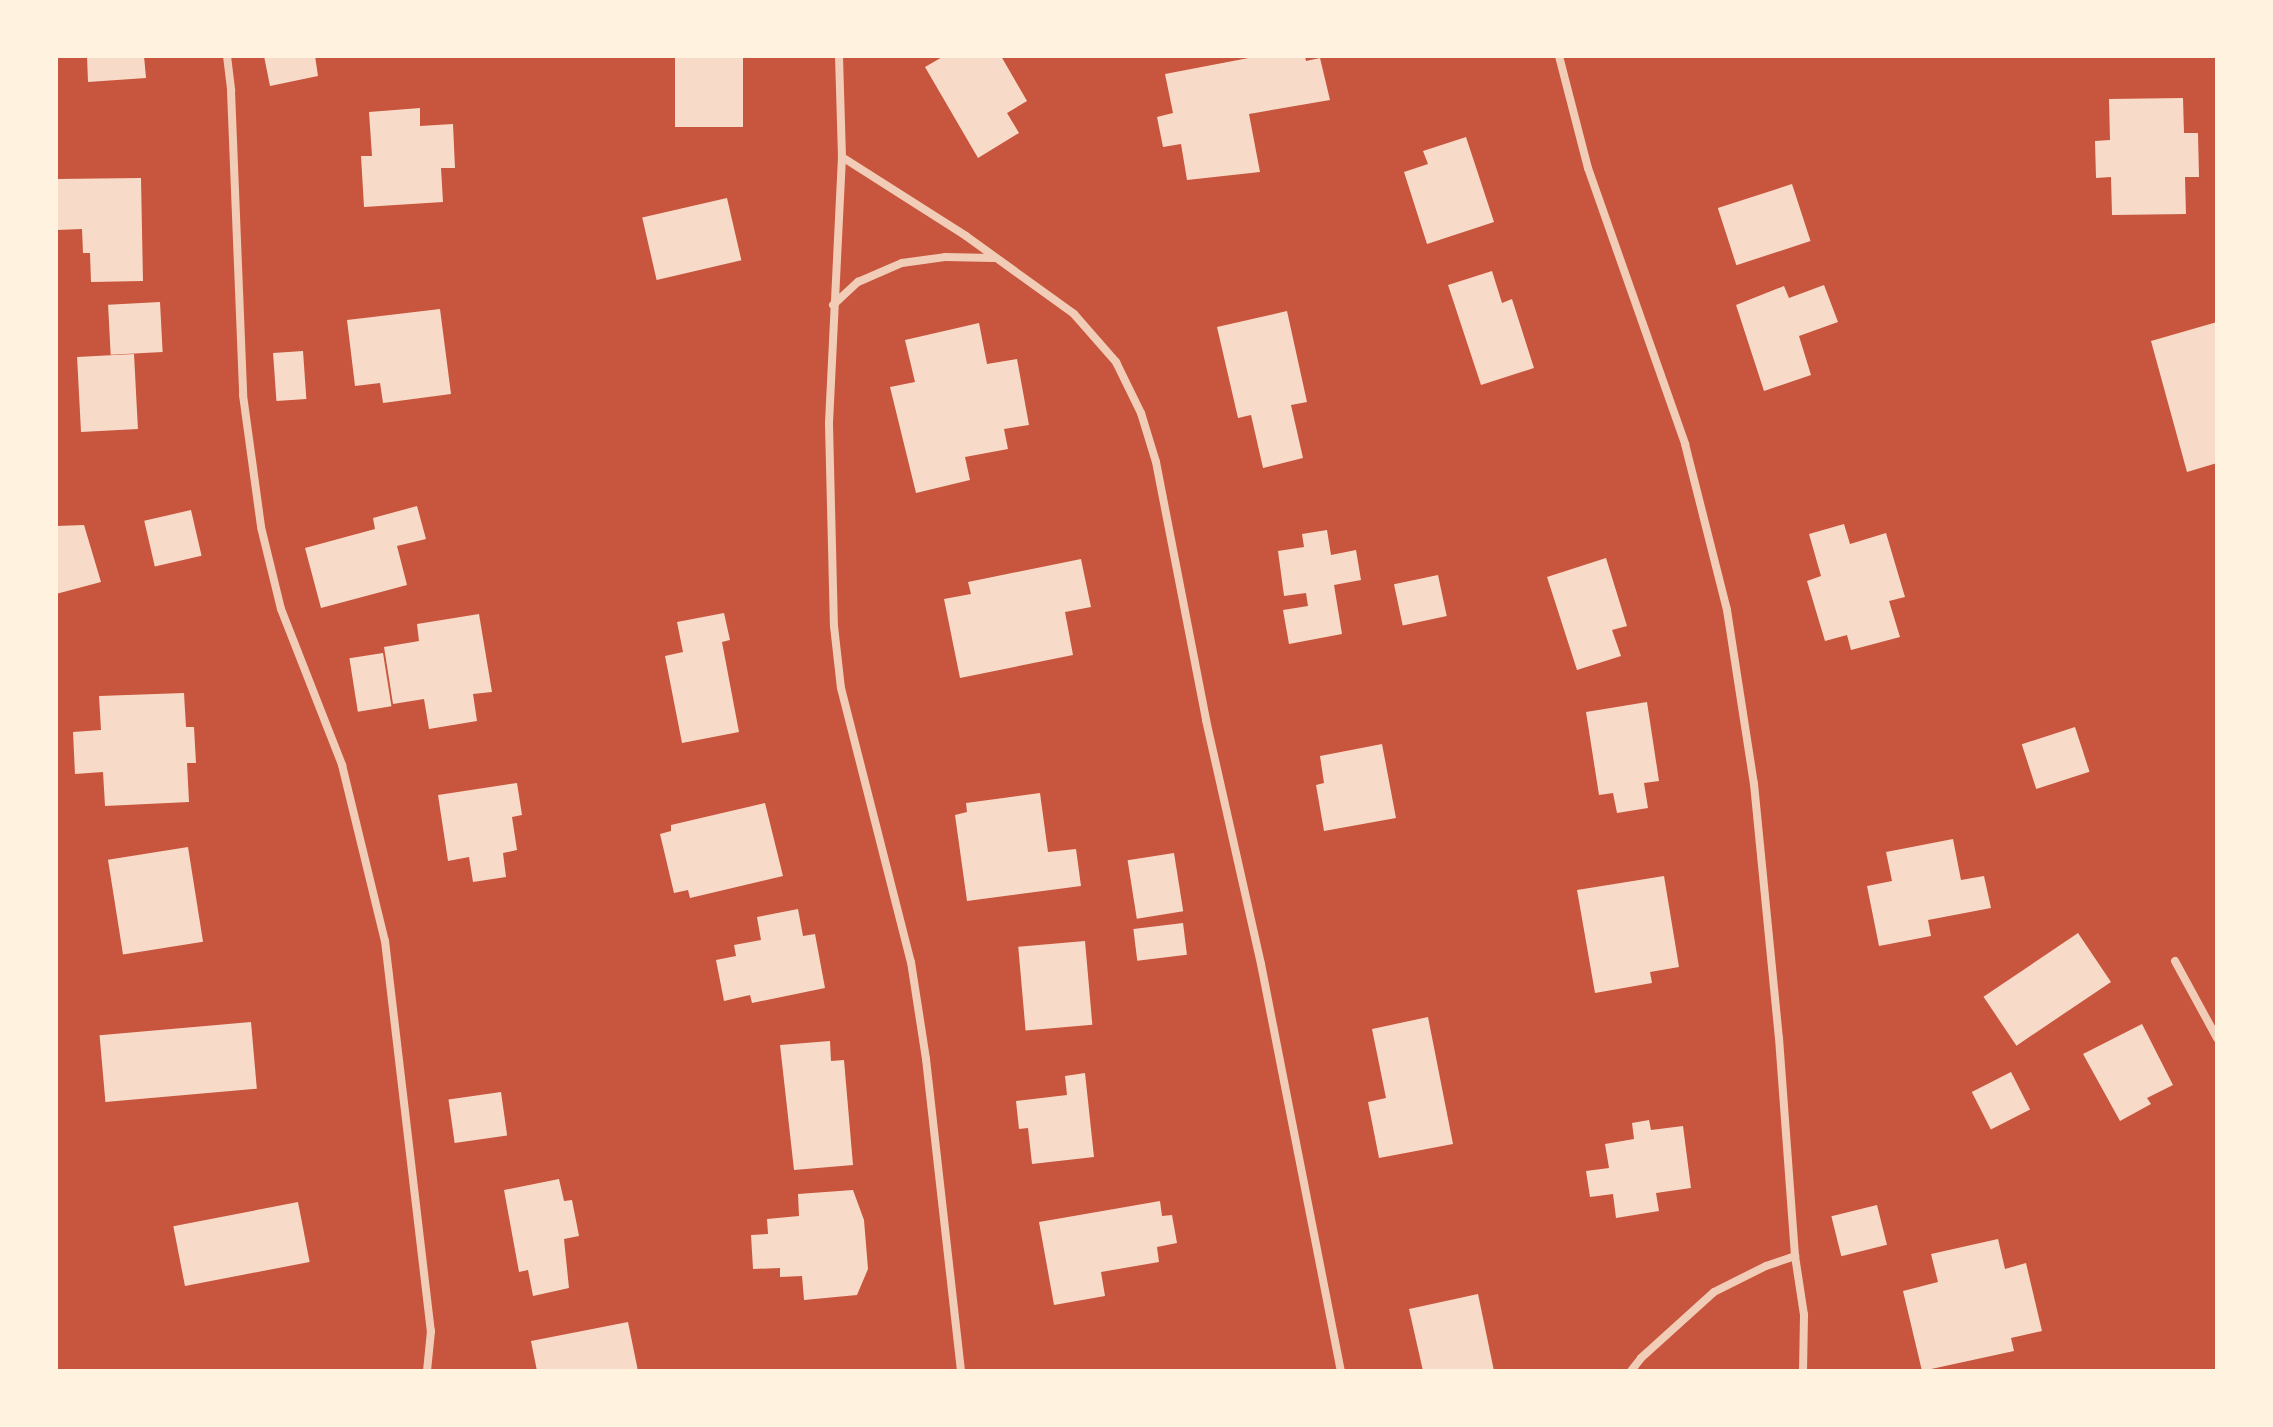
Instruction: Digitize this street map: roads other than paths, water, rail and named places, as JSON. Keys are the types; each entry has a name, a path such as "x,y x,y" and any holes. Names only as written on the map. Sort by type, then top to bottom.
{"street":[{"path":"227,56 243,395 261,527 281,609 342,765 385,941 431,1331 427,1371"},
{"path":"839,56 842,157 833,306 829,471 834,626 841,688 911,962 926,1059 961,1371"},
{"path":"1559,56 1588,168 1685,444 1727,610 1754,784 1779,1038 1795,1256 1804,1315 1803,1371"},
{"path":"842,157 996,258 1074,314 1116,362 1141,413 1156,462 1206,720 1261,964 1341,1371"},
{"path":"833,306 858,282 902,263 945,257 996,258"},
{"path":"2175,961 2217,1038"},
{"path":"1631,1371 1641,1358 1714,1292 1795,1256"}]}
